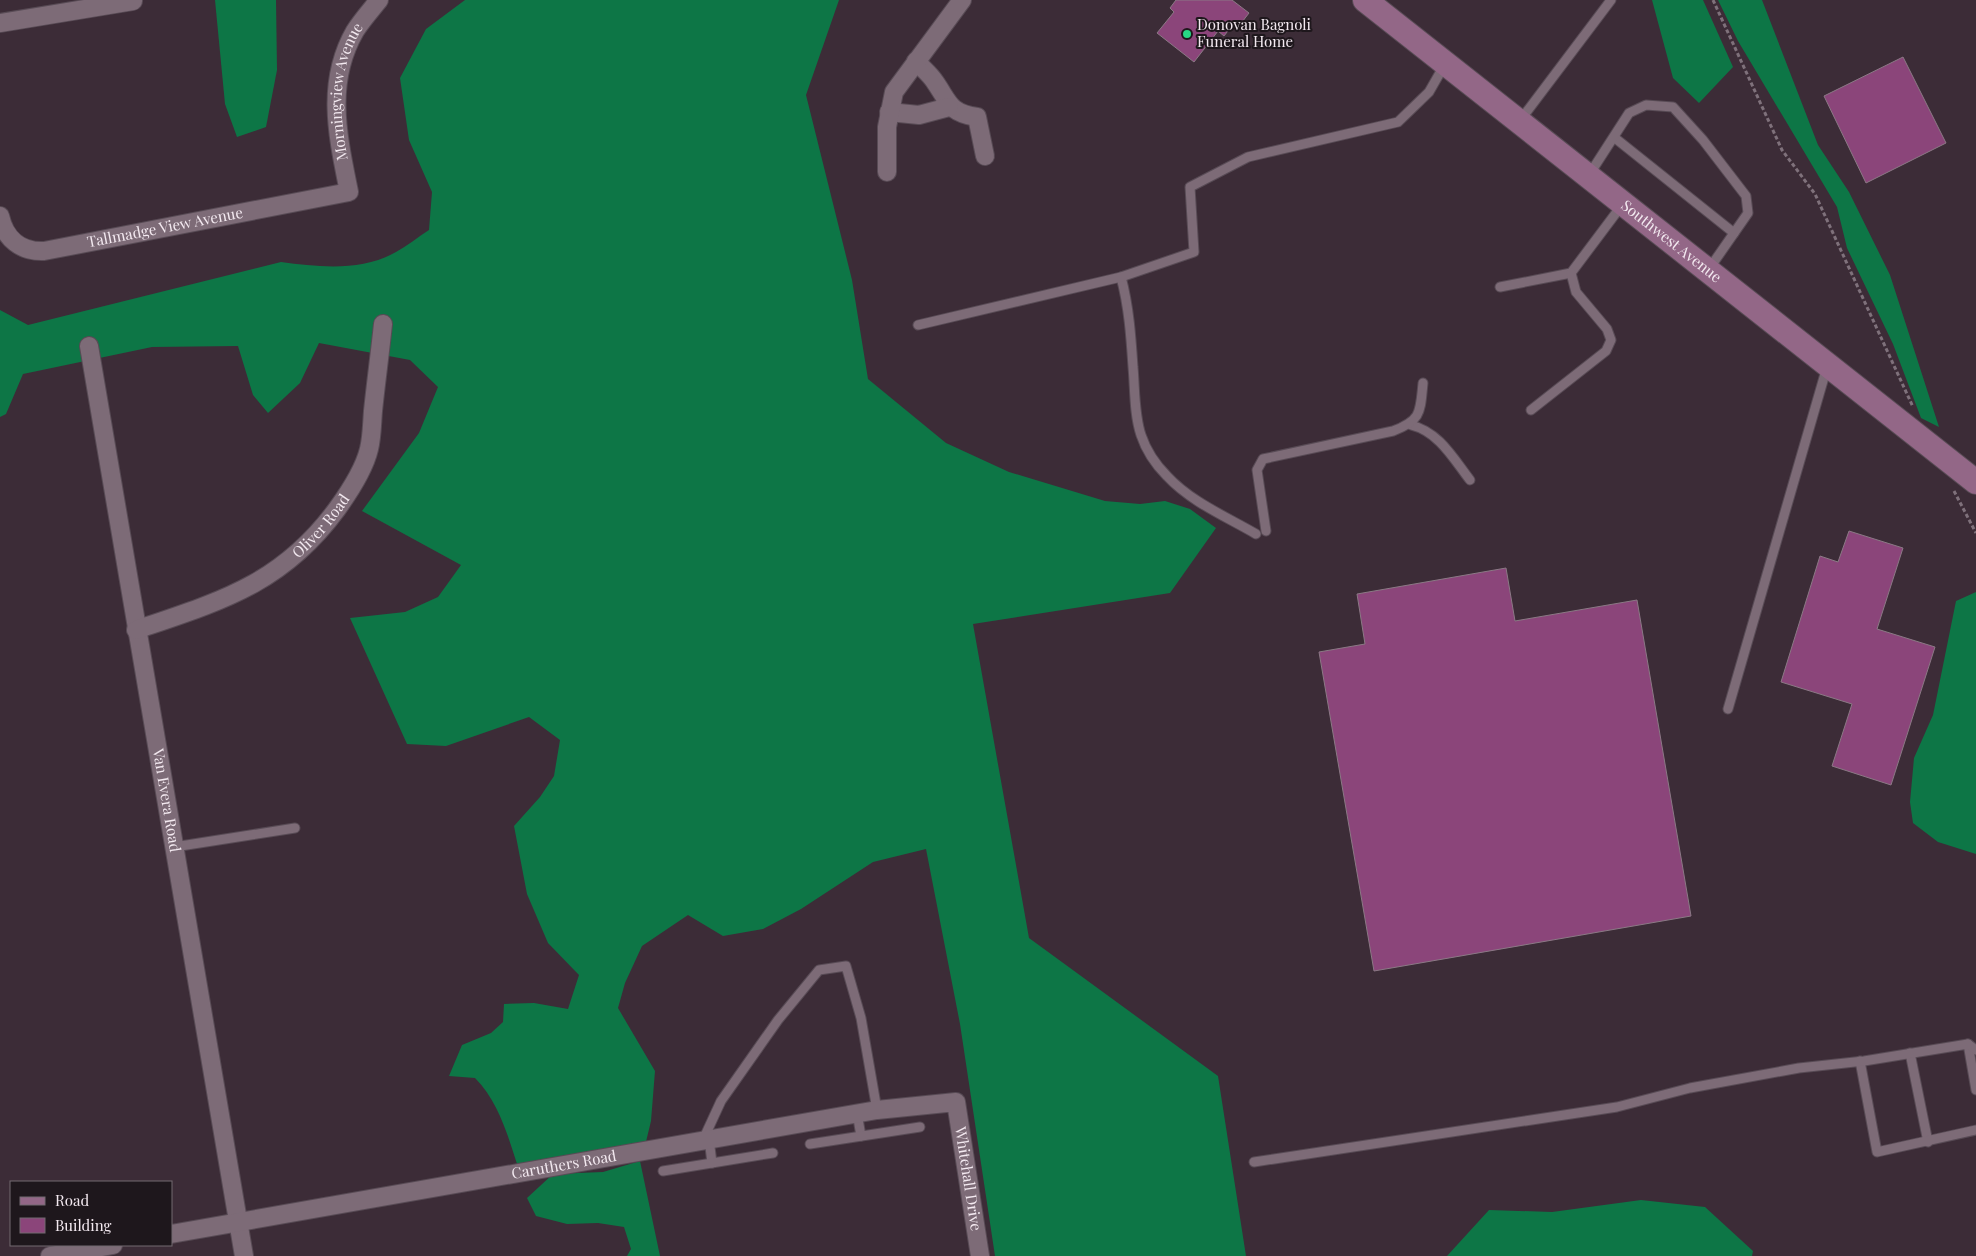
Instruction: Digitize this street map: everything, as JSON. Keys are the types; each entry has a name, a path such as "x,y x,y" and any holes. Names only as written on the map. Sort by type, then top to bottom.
{"street":[{"name":"Morningview Avenue","path":"349,192 336,124 335,98 349,44 356,30 378,0"},
{"path":"887,172 889,112 894,92 962,0"},
{"name":"Southwest Avenue","path":"1365,0 1622,205 1975,480"},
{"path":"0,23 133,1"},
{"path":"916,61 934,81 949,107 967,116 977,117 985,156"},
{"path":"889,112 920,115 949,107"},
{"name":"Tallmadge View Avenue","path":"0,216 6,232 22,248 44,252 349,192"},
{"name":"Oliver Road","path":"136,630 208,606 256,584 279,569 323,528 361,470 369,448 383,324"},
{"name":"Van Evera Road","path":"89,346 244,1256"},
{"name":"Caruthers Road","path":"172,1234 857,1113 956,1102"},
{"name":"Whitehall Drive","path":"956,1102 980,1256"},
{"path":"50,1256 107,1246"}],"lane":[{"path":"1519,122 1610,0"},
{"path":"918,325 1024,302 1121,277 1194,252 1190,187 1248,157 1398,122 1428,92 1445,64"},
{"path":"1588,177 1629,113 1646,105 1673,107 1703,140 1746,196 1748,213 1707,271"},
{"path":"1614,138 1734,233"},
{"path":"1500,286 1571,273 1622,205"},
{"path":"1530,410 1606,351 1611,340 1607,329 1576,292 1571,273"},
{"path":"1121,277 1127,300 1130,326 1136,408 1141,435 1151,455 1168,477 1195,498 1256,534"},
{"path":"1728,709 1828,365"},
{"path":"1411,425 1420,413 1423,383"},
{"path":"1266,531 1257,470 1263,459 1393,431 1411,425 1425,428 1439,441 1470,480"},
{"path":"174,847 295,828"},
{"path":"712,1163 706,1140 721,1101 778,1020 819,970 846,966 861,1018 877,1110"},
{"path":"1254,1162 1617,1107 1690,1088 1799,1068 1972,1047 1976,1090"},
{"path":"1910,1054 1928,1142"},
{"path":"1860,1061 1876,1152 1976,1130"},
{"path":"857,1113 861,1136"},
{"path":"810,1144 920,1127"},
{"path":"663,1171 773,1153"}],"path":[{"path":"1713,0 1782,150 1815,194 1914,410"},
{"path":"1951,484 1976,533"}],"green space":[{"path":"215,0 276,0 277,70 266,127 237,137 225,104"},
{"path":"465,0 839,0 806,95 852,280 868,379 946,443 1009,472 1105,501 1140,504 1165,501 1190,509 1216,528 1170,593 973,624 1029,938 1218,1076 1246,1256 995,1256 960,1024 926,849 873,862 801,909 763,929 723,936 688,915 642,946 625,983 618,1008 655,1071 651,1121 644,1150 520,1173 503,1122 484,1088 475,1078 449,1076 462,1045 491,1033 503,1022 504,1004 534,1003 568,1009 579,975 548,943 527,894 514,826 540,797 554,776 560,740 529,717 446,746 407,744 350,618 405,612 438,597 461,565 362,511 419,433 438,387 410,360 319,343 300,383 268,413 253,395 238,346 152,347 23,374 6,414 0,417 0,310 28,325 281,262 325,266 369,263 396,252 429,230 432,192 409,140 400,78 426,29"},
{"path":"1652,0 1703,0 1733,67 1699,103 1673,78"},
{"path":"1718,0 1762,0 1818,145 1849,192 1890,275 1939,427 1921,418 1893,344 1847,248 1837,207 1738,41"},
{"path":"1976,592 1976,854 1938,842 1913,823 1910,802 1914,758 1933,715 1956,601"},
{"path":"640,1161 660,1256 627,1256 631,1249 624,1227 598,1223 567,1224 536,1216 527,1198 553,1174 603,1172"},
{"path":"1641,1200 1705,1207 1753,1251 1752,1256 1447,1256 1489,1210 1552,1212"}],"building":[{"name":"Donovan Bagnoli Funeral Home","path":"1176,0 1232,0 1249,13 1239,26 1234,23 1224,36 1218,31 1194,62 1157,33 1174,12 1170,8"},
{"path":"1903,57 1946,143 1866,183 1824,96"},
{"path":"1849,531 1903,548 1877,629 1935,647 1891,785 1832,766 1852,704 1781,682 1820,556 1838,562"},
{"path":"1506,568 1515,621 1637,600 1691,916 1374,971 1319,652 1365,644 1357,594"}],"place":[{"name":"Donovan Bagnoli Funeral Home","path":"1187,34"}]}
